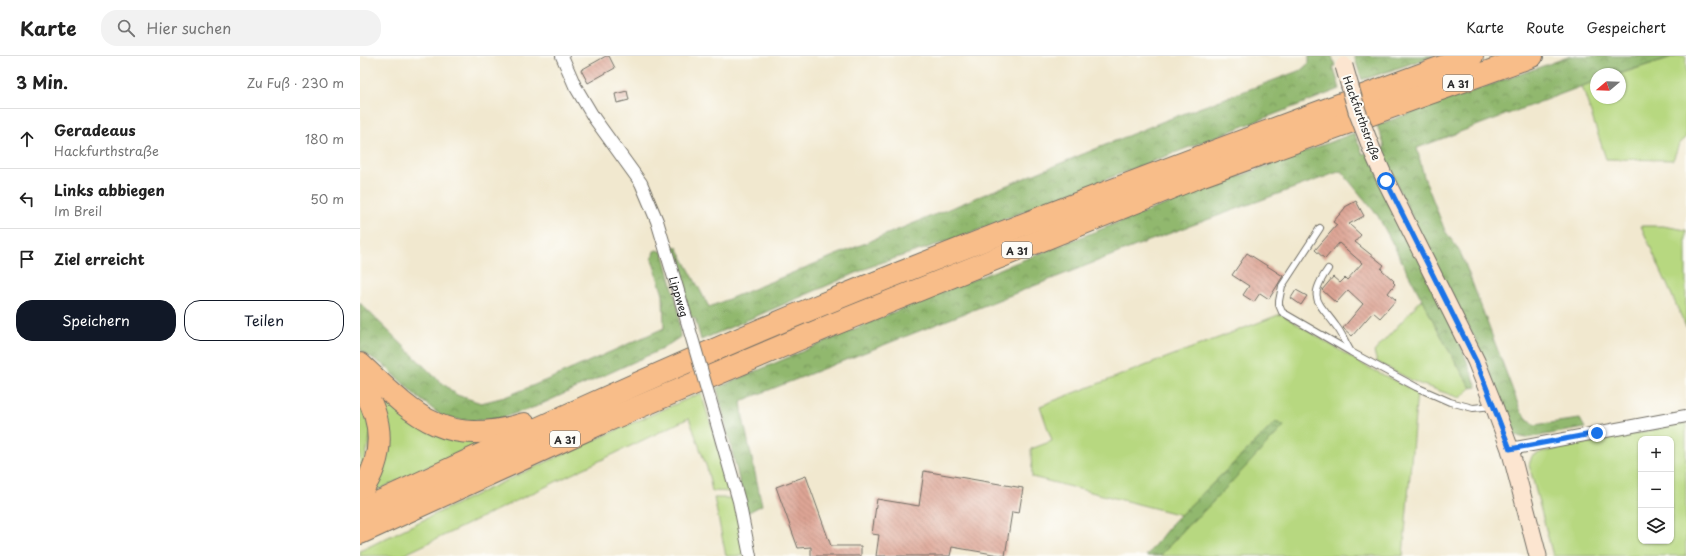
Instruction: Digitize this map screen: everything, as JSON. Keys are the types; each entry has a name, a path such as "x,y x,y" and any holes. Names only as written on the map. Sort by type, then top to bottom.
{"highway":[{"name":"A 31","path":"360,510 555,421 825,303 1195,157 1472,56"},
{"name":"A 31","path":"360,533 601,423 869,310 1200,176 1532,56"},
{"path":"360,364 399,401 423,418 450,430 482,433 505,430 536,421 555,421"},
{"path":"360,385 369,398 378,422 379,445 375,462 368,480 360,493"}],"street":[{"name":"Lippweg","path":"562,56 575,86 594,118 641,184 657,221 739,501 750,556"},
{"name":"Hackfurthstraße","path":"1342,61 1372,150 1476,361 1494,406 1510,449 1538,556"},
{"path":"1510,449 1686,416"}],"lane":[{"path":"1320,228 1282,286 1279,306 1282,312 1350,352 1416,387 1450,402 1473,408 1494,406"},
{"path":"1328,269 1316,293 1317,302 1337,326 1350,352"}],"green space":[{"path":"1309,56 1332,56 1335,66 1333,66 1340,89 1047,202 964,236 877,264 701,340 695,318 691,318 670,245 677,247 709,307 1164,121 1301,70 1309,63"},
{"path":"1354,56 1434,56 1362,80"},
{"path":"1571,56 1675,56 1626,72 1626,68 1590,68 1590,83 1417,148 1424,177 1445,231 1459,250 1464,261 1521,412 1534,425 1580,419 1585,428 1526,438 1514,435 1478,345 1403,199 1381,149 1385,147 1377,125"},
{"path":"1675,56 1686,56 1686,138 1679,144 1673,160 1606,159 1582,86 1590,83 1590,104 1626,104 1626,72"},
{"path":"1354,133 1363,154 1368,153 1461,346 1477,387 1471,388 1448,349 1378,216 1341,171 1146,242 741,401 743,418 762,505 747,513 717,388 929,297 1127,219"},
{"path":"1641,226 1663,226 1686,230 1686,327"},
{"path":"657,250 663,252 678,307 680,337 662,349 535,407 498,419 468,421 443,417 416,396 386,367 360,350 360,303 435,377 457,395 481,403 505,397 664,328 663,295 652,259 654,251"},
{"path":"1422,299 1448,349 1471,388 1460,398 1417,383 1377,362 1374,352"},
{"path":"1281,314 1362,364 1417,392 1403,556 1160,556 1221,492 1276,422 1181,515 1032,477 1031,449 1052,441 1040,406"},
{"path":"370,393 484,441 360,498 370,484"},
{"path":"701,393 732,492 712,491 707,468 689,418 401,556 360,556 360,551 444,510 572,450"},
{"path":"360,394 373,422 360,483"},
{"path":"1276,422 1284,426 1207,508 1188,525 1160,556 1146,556 1174,521"},
{"path":"1686,423 1686,556 1553,556 1529,465 1532,456 1542,452"},
{"path":"714,498 731,498 735,501 746,556 726,556"}],"building":[{"path":"606,56 609,56 615,68 588,83 581,70"},
{"path":"627,91 629,100 617,103 615,94"},
{"path":"1356,201 1364,216 1349,224 1361,235 1355,242 1384,265 1381,269 1394,281 1393,282 1395,284 1388,293 1396,300 1380,318 1373,312 1352,336 1343,328 1363,304 1348,290 1336,303 1322,290 1333,277 1340,283 1345,278 1347,280 1362,263 1339,243 1325,259 1315,250 1337,225 1333,222 1345,207"},
{"path":"1247,253 1283,276 1269,299 1260,293 1254,302 1243,295 1249,286 1232,275"},
{"path":"1296,290 1307,296 1301,305 1291,298"},
{"path":"924,471 1023,488 1019,513 1012,512 1005,556 952,547 950,556 876,556 879,535 872,534 877,499 919,506"},
{"path":"806,476 831,546 861,546 861,556 811,556 811,547 798,548 776,487"}],"route":[{"path":"1386,181 1476,361 1510,449 1597,433"}]}
